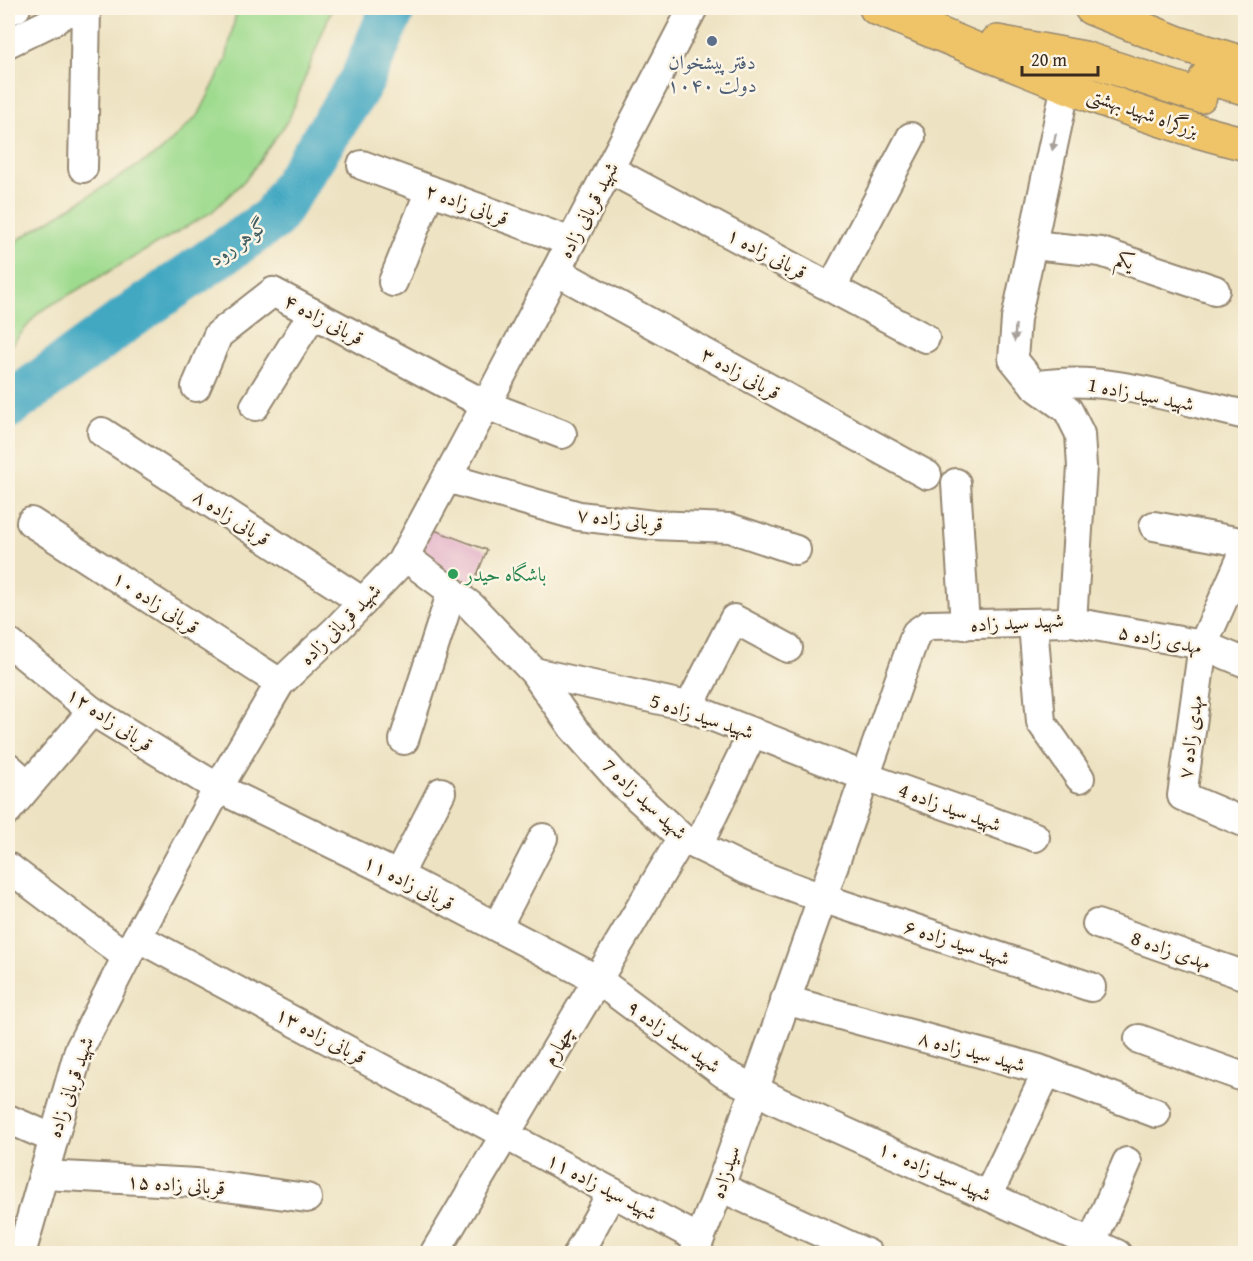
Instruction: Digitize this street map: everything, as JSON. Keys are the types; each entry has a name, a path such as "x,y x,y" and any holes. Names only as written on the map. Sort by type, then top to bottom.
{"highway":[{"name":"بزرگراه شهید بهشتی","path":"876,8 1066,85 1190,128 1245,144"},
{"path":"1091,8 1178,43 1207,76"},
{"path":"934,31 1084,58 1207,76 1245,88"},
{"path":"1207,76 1245,64"},
{"path":"1190,128 1207,76"}],"street":[{"path":"8,11 16,8"},
{"path":"8,43 55,20 72,8"},
{"path":"83,168 86,8"},
{"name":"شهید قربانی زاده","path":"21,1254 44,1175 52,1138 79,1050 132,947 218,788 280,683 363,602 404,556 486,405 693,8"},
{"name":"شهید سید زاده","path":"753,1089 916,633 928,626 1072,622 1082,467 1080,434 1068,410 1035,386 1012,359 1016,319 1066,85"},
{"path":"832,287 911,137"},
{"name":"قربانی زاده ۲","path":"362,165 571,242"},
{"name":"قربانی زاده ۱","path":"609,169 925,338"},
{"path":"393,282 430,190"},
{"name":"یکم","path":"1032,245 1101,252 1215,290"},
{"name":"قربانی زاده ۳","path":"556,271 927,475"},
{"name":"قربانی زاده ۴","path":"196,387 218,335 273,292 486,405 562,434"},
{"path":"255,406 313,313"},
{"name":"شهید سید زاده 1","path":"1035,386 1065,381 1129,388 1245,415"},
{"name":"قربانی زاده ۸","path":"102,432 363,602"},
{"name":"قربانی زاده ۷","path":"447,478 579,516 653,525 730,528 796,550"},
{"path":"956,483 965,625"},
{"name":"قربانی زاده ۱۰","path":"32,522 280,683"},
{"path":"1154,526 1245,545 1203,645"},
{"name":"شهید سید زاده 7","path":"404,556 471,606 534,672 573,728 623,784 690,842 747,870 822,898"},
{"path":"404,740 452,591"},
{"path":"689,707 734,619 788,648"},
{"name":"مهدی زاده ۵","path":"1072,622 1203,645 1245,663"},
{"path":"1033,624 1041,722 1080,778"},
{"name":"قربانی زاده ۱۲","path":"8,642 92,711 218,788"},
{"name":"مهدی زاده ۷","path":"1203,645 1182,796 1245,823"},
{"name":"شهید سید زاده 5","path":"534,672 689,707 866,777"},
{"path":"8,810 18,776 92,711"},
{"name":"چهارم","path":"434,1254 597,980 690,842 753,732"},
{"name":"شهید سید زاده 4","path":"866,777 1035,837"},
{"name":"قربانی زاده ۱۱","path":"218,788 398,876 597,980"},
{"path":"398,876 441,792"},
{"path":"497,927 543,838"},
{"name":"قربانی زاده ۱۳","path":"8,867 132,947 505,1134"},
{"name":"شهید سید زاده ۶","path":"822,898 1091,987"},
{"name":"مهدی زاده 8","path":"1097,924 1245,976"},
{"name":"شهید سید زاده ۹","path":"597,980 723,1073 753,1089"},
{"name":"شهید سید زاده ۸","path":"785,1000 1047,1072 1156,1113"},
{"path":"1138,1039 1245,1078"},
{"path":"988,1195 1047,1072"},
{"name":"سیدزاده","path":"697,1246 720,1187 753,1089"},
{"name":"شهید سید زاده ۱۰","path":"753,1089 1117,1254"},
{"path":"8,1119 52,1138"},
{"name":"شهید سید زاده ۱۱","path":"505,1134 612,1192 697,1246"},
{"path":"1092,1242 1127,1162"},
{"name":"قربانی زاده ۱۵","path":"44,1175 197,1183 307,1198"},
{"path":"720,1187 868,1254"},
{"path":"578,1254 612,1192"}],"green space":[{"path":"237,8 332,8 289,119 247,178 212,212 39,312 8,349 8,246 160,152 199,114 226,60"}],"building":[{"name":"باشگاه حیدر","path":"421,525 487,550 466,602 404,556"}],"waterway":[{"name":"گوهر رود","path":"8,406 131,316 273,218 362,80 393,8"}],"place":[{"name":"دفتر پیشخوان دولت ۱۰۴۰","path":"712,41"},
{"name":"باشگاه حیدر","path":"453,574"}]}
